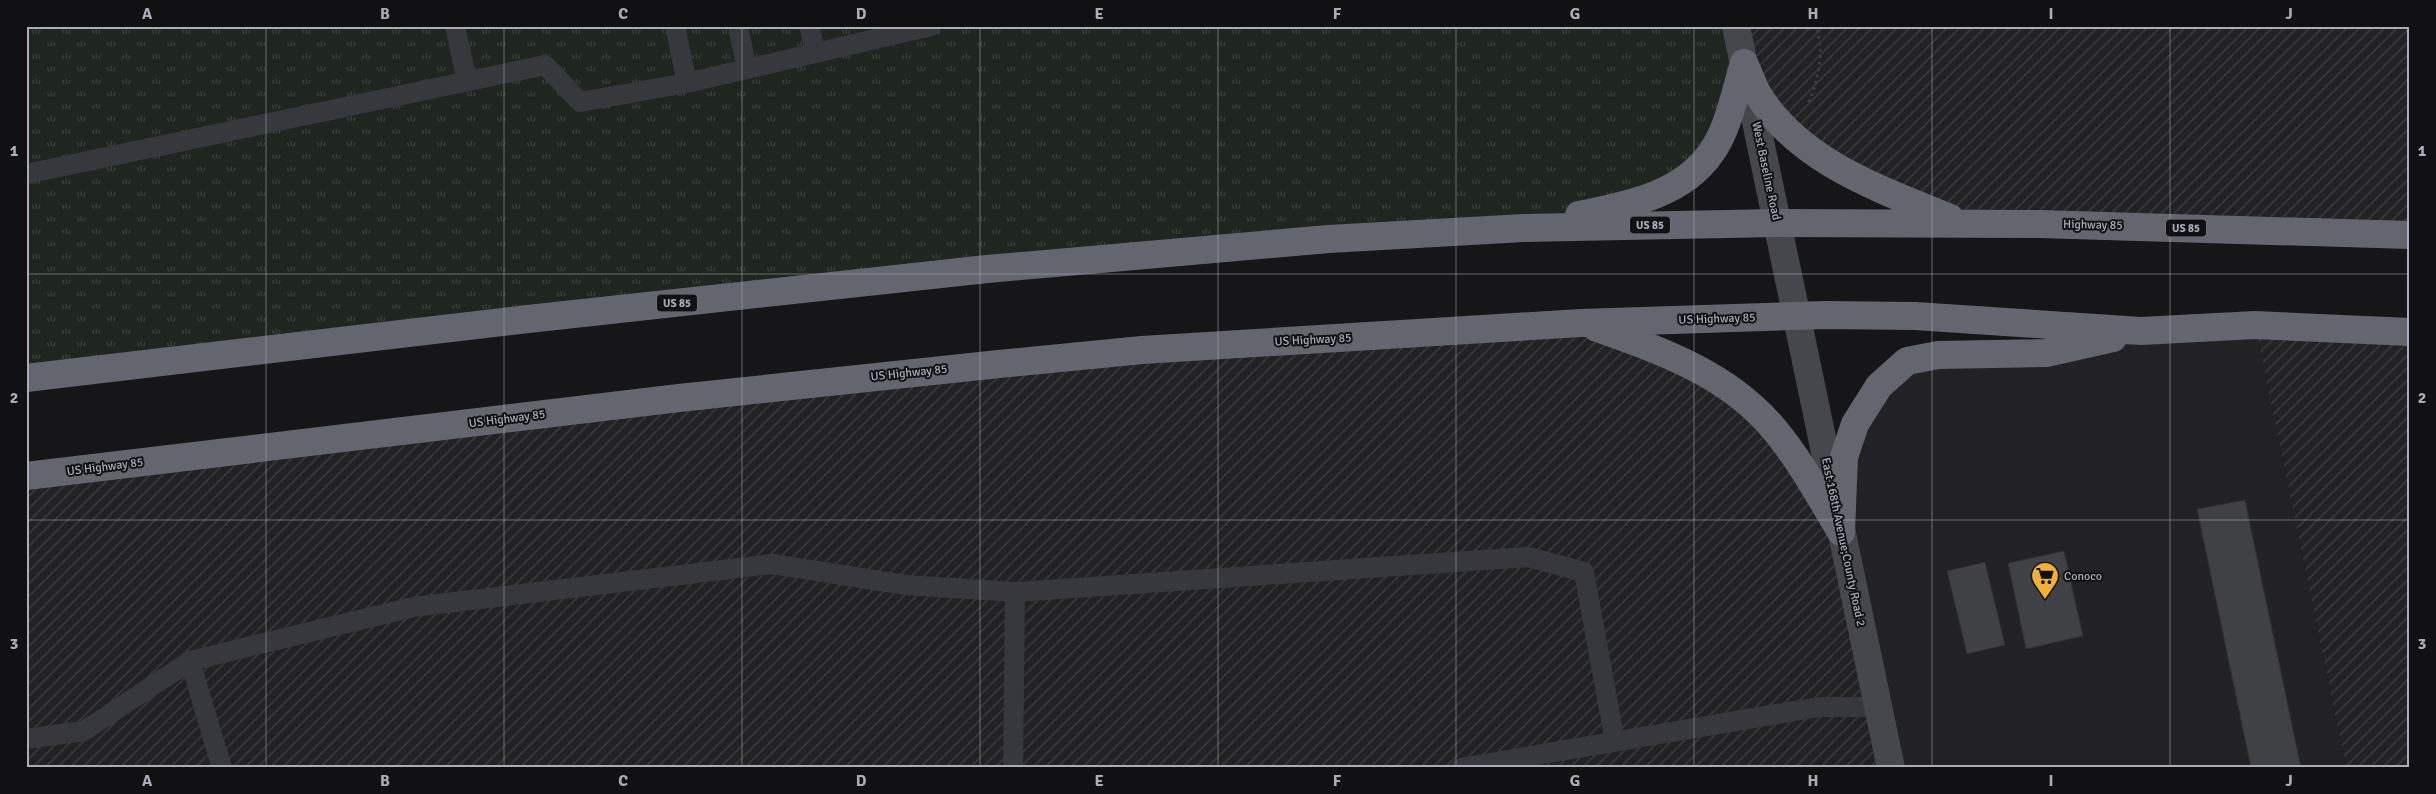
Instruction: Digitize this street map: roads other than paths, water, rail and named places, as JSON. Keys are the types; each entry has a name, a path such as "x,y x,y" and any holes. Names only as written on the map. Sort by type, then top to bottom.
{"highway":[{"path":"1744,63 1757,91 1780,122 1795,136 1844,172 1963,224"},
{"path":"1524,228 1643,200 1685,179 1711,154 1718,141 1744,63"},
{"name":"Highway 85","path":"1777,223 2181,227 2410,236"},
{"name":"US 85","path":"26,378 528,319 997,268 1329,239 1524,228 1777,223"},
{"path":"1796,316 1916,316 2141,331 2255,325 2410,332"},
{"name":"US Highway 85","path":"26,476 689,397 1142,350 1581,323 1796,316"},
{"path":"1581,323 1687,363 1712,376 1734,392 1774,428 1841,532"},
{"path":"1841,532 1844,457 1855,424 1878,386 1907,361 1938,355 2046,353 2141,331"}],"main road":[{"name":"West Baseline Road","path":"1736,26 1796,316"},
{"name":"East 168th Avenue;County Road 2","path":"1796,316 1891,768"}],"lane":[{"path":"455,26 467,81"},
{"path":"675,26 687,83"},
{"path":"809,26 816,53"},
{"path":"26,174 545,65 580,102 687,83 816,53 883,31 931,26"},
{"path":"739,32 747,69"},
{"path":"26,739 84,731 190,661 413,607 772,564 906,585 1015,592 1528,557 1584,572 1615,742"},
{"path":"1013,768 1015,592"},
{"path":"190,661 222,768"},
{"path":"1462,768 1818,707 1878,706"}],"place":[{"name":"Conoco","path":"2045,600"}]}
